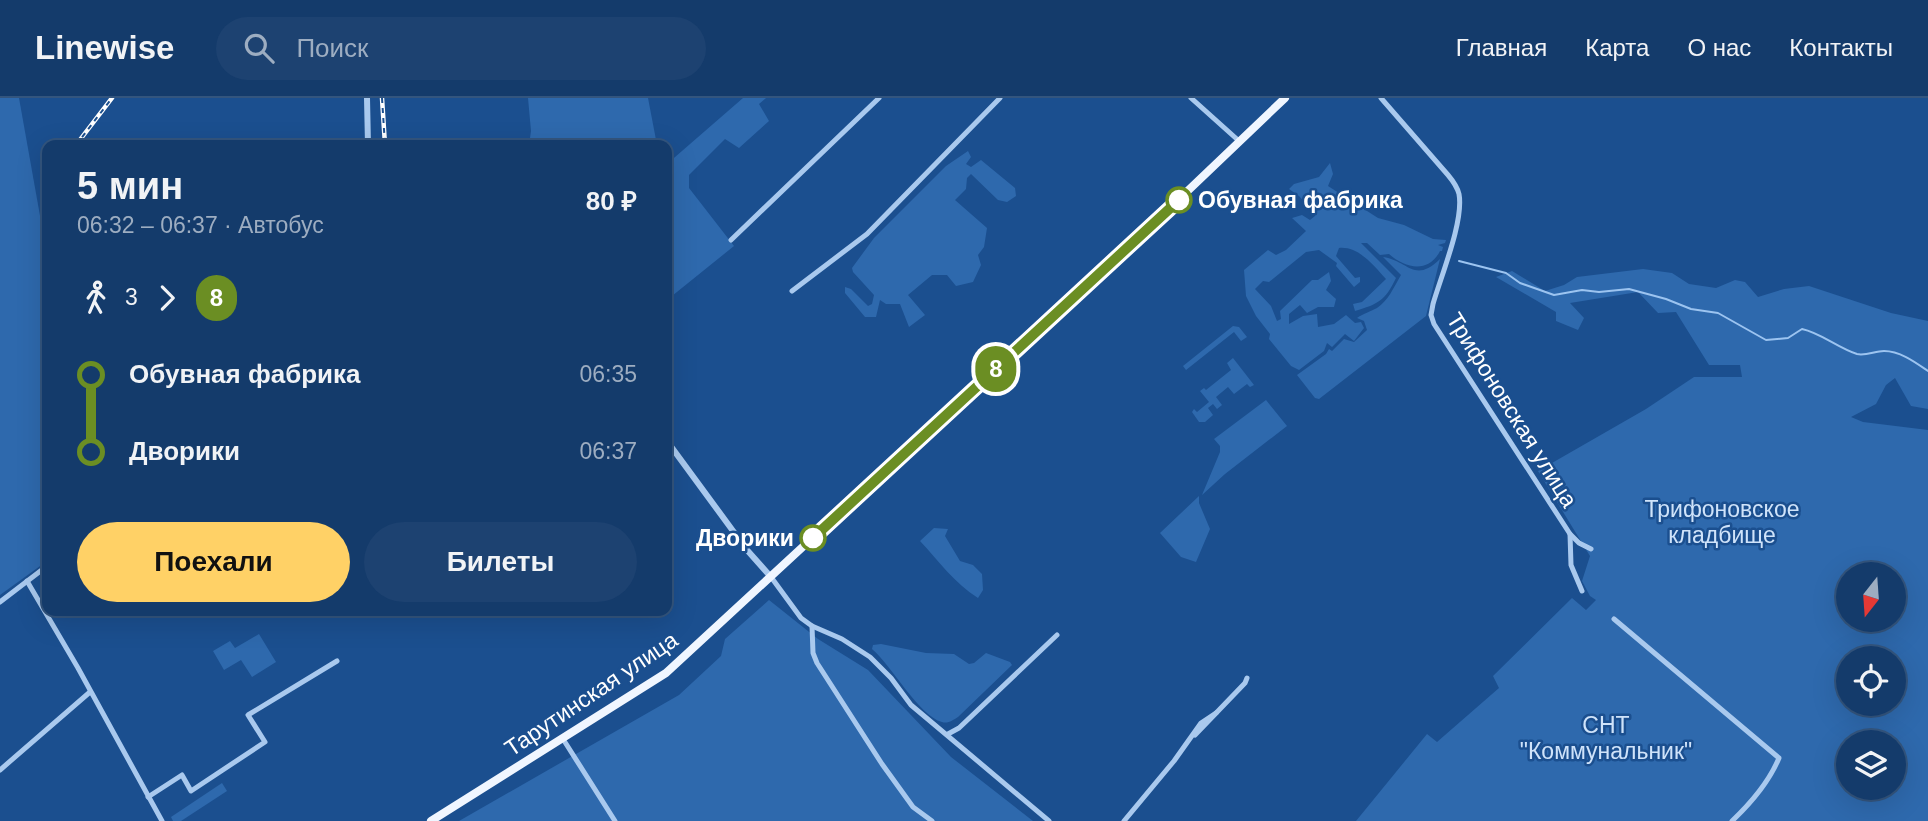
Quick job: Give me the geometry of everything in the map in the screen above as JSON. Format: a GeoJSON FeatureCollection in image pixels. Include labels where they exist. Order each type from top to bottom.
{"type":"FeatureCollection","features":[{"type":"Feature","properties":{"kind":"main road","name":"Тарутинская улица"},"geometry":{"type":"LineString","coordinates":[[431,821],[666,673],[1154,223],[1285,98]]}},
{"type":"Feature","properties":{"kind":"street"},"geometry":{"type":"LineString","coordinates":[[367,98],[368,140]]}},
{"type":"Feature","properties":{"kind":"street"},"geometry":{"type":"LineString","coordinates":[[731,240],[879,98]]}},
{"type":"Feature","properties":{"kind":"street"},"geometry":{"type":"LineString","coordinates":[[792,291],[867,233],[1000,98]]}},
{"type":"Feature","properties":{"kind":"street"},"geometry":{"type":"LineString","coordinates":[[1191,98],[1239,141]]}},
{"type":"Feature","properties":{"kind":"street","name":"Трифоновская улица"},"geometry":{"type":"LineString","coordinates":[[1381,98],[1448,175],[1459,196],[1458,220],[1433,304],[1431,315],[1434,324],[1570,534],[1591,549]]}},
{"type":"Feature","properties":{"kind":"street"},"geometry":{"type":"LineString","coordinates":[[672,448],[801,618],[870,657],[891,678],[911,705],[1049,821]]}},
{"type":"Feature","properties":{"kind":"street"},"geometry":{"type":"LineString","coordinates":[[1570,534],[1571,565],[1582,592]]}},
{"type":"Feature","properties":{"kind":"street"},"geometry":{"type":"LineString","coordinates":[[0,602],[42,570]]}},
{"type":"Feature","properties":{"kind":"street"},"geometry":{"type":"LineString","coordinates":[[27,582],[42,608]]}},
{"type":"Feature","properties":{"kind":"street"},"geometry":{"type":"LineString","coordinates":[[46,616],[162,821]]}},
{"type":"Feature","properties":{"kind":"street"},"geometry":{"type":"LineString","coordinates":[[1614,619],[1779,758],[1774,772],[1754,799],[1732,821]]}},
{"type":"Feature","properties":{"kind":"street"},"geometry":{"type":"LineString","coordinates":[[812,626],[813,653],[817,663],[913,807],[933,821]]}},
{"type":"Feature","properties":{"kind":"street"},"geometry":{"type":"LineString","coordinates":[[948,734],[959,728],[1058,635]]}},
{"type":"Feature","properties":{"kind":"street"},"geometry":{"type":"LineString","coordinates":[[148,797],[181,775],[191,791],[265,742],[248,715],[337,661]]}},
{"type":"Feature","properties":{"kind":"street"},"geometry":{"type":"LineString","coordinates":[[1124,821],[1201,723],[1216,713],[1247,678]]}},
{"type":"Feature","properties":{"kind":"street"},"geometry":{"type":"LineString","coordinates":[[0,770],[90,692]]}},
{"type":"Feature","properties":{"kind":"street"},"geometry":{"type":"LineString","coordinates":[[563,739],[615,821]]}},
{"type":"Feature","properties":{"kind":"green space"},"geometry":{"type":"Polygon","coordinates":[[[0,98],[19,98],[42,227],[42,565],[0,595],[0,98]]]}},
{"type":"Feature","properties":{"kind":"green space"},"geometry":{"type":"Polygon","coordinates":[[[528,98],[648,98],[656,140],[530,140],[528,98]]]}},
{"type":"Feature","properties":{"kind":"green space"},"geometry":{"type":"Polygon","coordinates":[[[743,98],[766,98],[759,104],[769,121],[739,148],[725,139],[689,175],[689,188],[734,246],[672,296],[672,160],[743,98]]]}},
{"type":"Feature","properties":{"kind":"green space"},"geometry":{"type":"Polygon","coordinates":[[[968,151],[971,157],[966,164],[971,167],[981,160],[1015,188],[1016,196],[1007,202],[998,200],[971,174],[967,178],[966,189],[955,200],[987,228],[984,247],[978,255],[981,265],[973,282],[956,286],[947,275],[932,275],[908,295],[925,315],[909,327],[900,304],[886,304],[880,300],[876,317],[865,317],[845,293],[845,287],[851,289],[868,306],[872,304],[874,295],[852,268],[874,238],[946,166],[968,151]]]}},
{"type":"Feature","properties":{"kind":"green space"},"geometry":{"type":"Polygon","coordinates":[[[1330,163],[1333,174],[1328,186],[1378,218],[1404,225],[1433,239],[1446,240],[1438,245],[1443,247],[1442,251],[1424,266],[1403,263],[1389,254],[1380,255],[1367,243],[1361,243],[1396,278],[1380,300],[1355,311],[1353,304],[1362,302],[1386,279],[1366,258],[1353,250],[1339,248],[1336,256],[1355,278],[1360,277],[1360,282],[1354,287],[1336,266],[1337,263],[1319,250],[1306,252],[1269,282],[1263,281],[1255,289],[1271,306],[1277,321],[1281,319],[1280,311],[1312,280],[1318,280],[1329,272],[1331,281],[1326,290],[1336,299],[1334,307],[1318,307],[1307,313],[1300,305],[1289,314],[1289,324],[1303,316],[1317,314],[1318,327],[1334,324],[1346,315],[1355,323],[1361,322],[1364,328],[1354,341],[1345,334],[1332,347],[1327,343],[1324,351],[1299,370],[1291,366],[1269,339],[1270,334],[1256,316],[1246,296],[1244,270],[1268,250],[1276,255],[1286,250],[1306,231],[1292,218],[1302,215],[1310,220],[1315,216],[1316,208],[1308,206],[1289,189],[1294,184],[1319,177],[1330,163]]]}},
{"type":"Feature","properties":{"kind":"green space"},"geometry":{"type":"Polygon","coordinates":[[[1383,257],[1417,270],[1424,270],[1440,259],[1426,316],[1319,399],[1315,398],[1297,375],[1329,349],[1332,351],[1344,339],[1354,342],[1367,330],[1364,321],[1357,318],[1381,305],[1401,275],[1383,257]]]}},
{"type":"Feature","properties":{"kind":"green space"},"geometry":{"type":"Polygon","coordinates":[[[1643,269],[1672,273],[1689,284],[1716,288],[1735,280],[1745,282],[1758,297],[1784,289],[1809,286],[1891,313],[1928,321],[1928,409],[1911,406],[1895,378],[1886,385],[1876,404],[1851,417],[1863,422],[1928,430],[1928,821],[1356,821],[1427,734],[1437,742],[1499,688],[1493,676],[1572,598],[1586,610],[1596,600],[1590,596],[1582,581],[1590,556],[1538,471],[1646,409],[1694,377],[1742,377],[1740,365],[1709,365],[1676,312],[1658,313],[1638,292],[1570,303],[1584,318],[1578,330],[1556,321],[1556,312],[1496,277],[1512,271],[1545,291],[1564,285],[1577,277],[1643,269]]]}},
{"type":"Feature","properties":{"kind":"green space"},"geometry":{"type":"Polygon","coordinates":[[[1233,326],[1239,327],[1247,337],[1241,341],[1234,332],[1186,370],[1183,366],[1233,326]]]}},
{"type":"Feature","properties":{"kind":"green space"},"geometry":{"type":"Polygon","coordinates":[[[1233,358],[1254,385],[1250,387],[1247,384],[1234,394],[1228,387],[1216,397],[1222,405],[1217,409],[1213,404],[1208,408],[1213,415],[1205,422],[1199,422],[1192,412],[1194,409],[1197,412],[1209,402],[1200,391],[1204,388],[1206,390],[1231,370],[1227,363],[1233,358]]]}},
{"type":"Feature","properties":{"kind":"green space"},"geometry":{"type":"Polygon","coordinates":[[[1266,400],[1287,426],[1202,495],[1220,452],[1220,446],[1214,439],[1266,400]]]}},
{"type":"Feature","properties":{"kind":"green space"},"geometry":{"type":"Polygon","coordinates":[[[1199,496],[1199,503],[1210,529],[1196,562],[1181,557],[1160,533],[1199,496]]]}},
{"type":"Feature","properties":{"kind":"green space"},"geometry":{"type":"Polygon","coordinates":[[[934,528],[948,529],[945,536],[960,561],[973,565],[982,574],[983,590],[978,598],[954,579],[920,541],[934,528]]]}},
{"type":"Feature","properties":{"kind":"green space"},"geometry":{"type":"Polygon","coordinates":[[[769,600],[818,639],[868,670],[951,757],[1033,821],[459,821],[679,695],[721,656],[725,639],[769,600]]]}},
{"type":"Feature","properties":{"kind":"green space"},"geometry":{"type":"Polygon","coordinates":[[[259,634],[276,662],[252,677],[241,660],[224,670],[213,651],[230,641],[235,648],[259,634]]]}},
{"type":"Feature","properties":{"kind":"green space"},"geometry":{"type":"Polygon","coordinates":[[[881,644],[926,653],[954,654],[969,664],[986,653],[1012,665],[958,717],[944,722],[933,718],[915,701],[872,649],[873,645],[881,644]]]}},
{"type":"Feature","properties":{"kind":"green space"},"geometry":{"type":"Polygon","coordinates":[[[222,783],[227,791],[181,821],[173,821],[171,817],[222,783]]]}},
{"type":"Feature","properties":{"kind":"waterway"},"geometry":{"type":"LineString","coordinates":[[1459,261],[1506,273],[1520,283],[1554,295],[1582,290],[1599,292],[1629,289],[1691,309],[1718,313],[1766,340],[1788,338],[1802,329],[1857,354],[1884,351],[1896,353],[1928,371]]}},
{"type":"Feature","properties":{"kind":"railway"},"geometry":{"type":"LineString","coordinates":[[80,140],[112,98]]}},
{"type":"Feature","properties":{"kind":"railway"},"geometry":{"type":"LineString","coordinates":[[382,98],[385,140]]}},
{"type":"Feature","properties":{"kind":"bus line","name":"8"},"geometry":{"type":"LineString","coordinates":[[813,538],[1179,200]]}},
{"type":"Feature","properties":{"kind":"place","name":"Обувная фабрика"},"geometry":{"type":"Point","coordinates":[1179,200]}},
{"type":"Feature","properties":{"kind":"place","name":"Дворики"},"geometry":{"type":"Point","coordinates":[813,538]}},
{"type":"Feature","properties":{"kind":"park label","name":"Трифоновское кладбище"},"geometry":{"type":"Point","coordinates":[1722,522]}},
{"type":"Feature","properties":{"kind":"park label","name":"СНТ \"Коммунальник\""},"geometry":{"type":"Point","coordinates":[1606,738]}}]}
